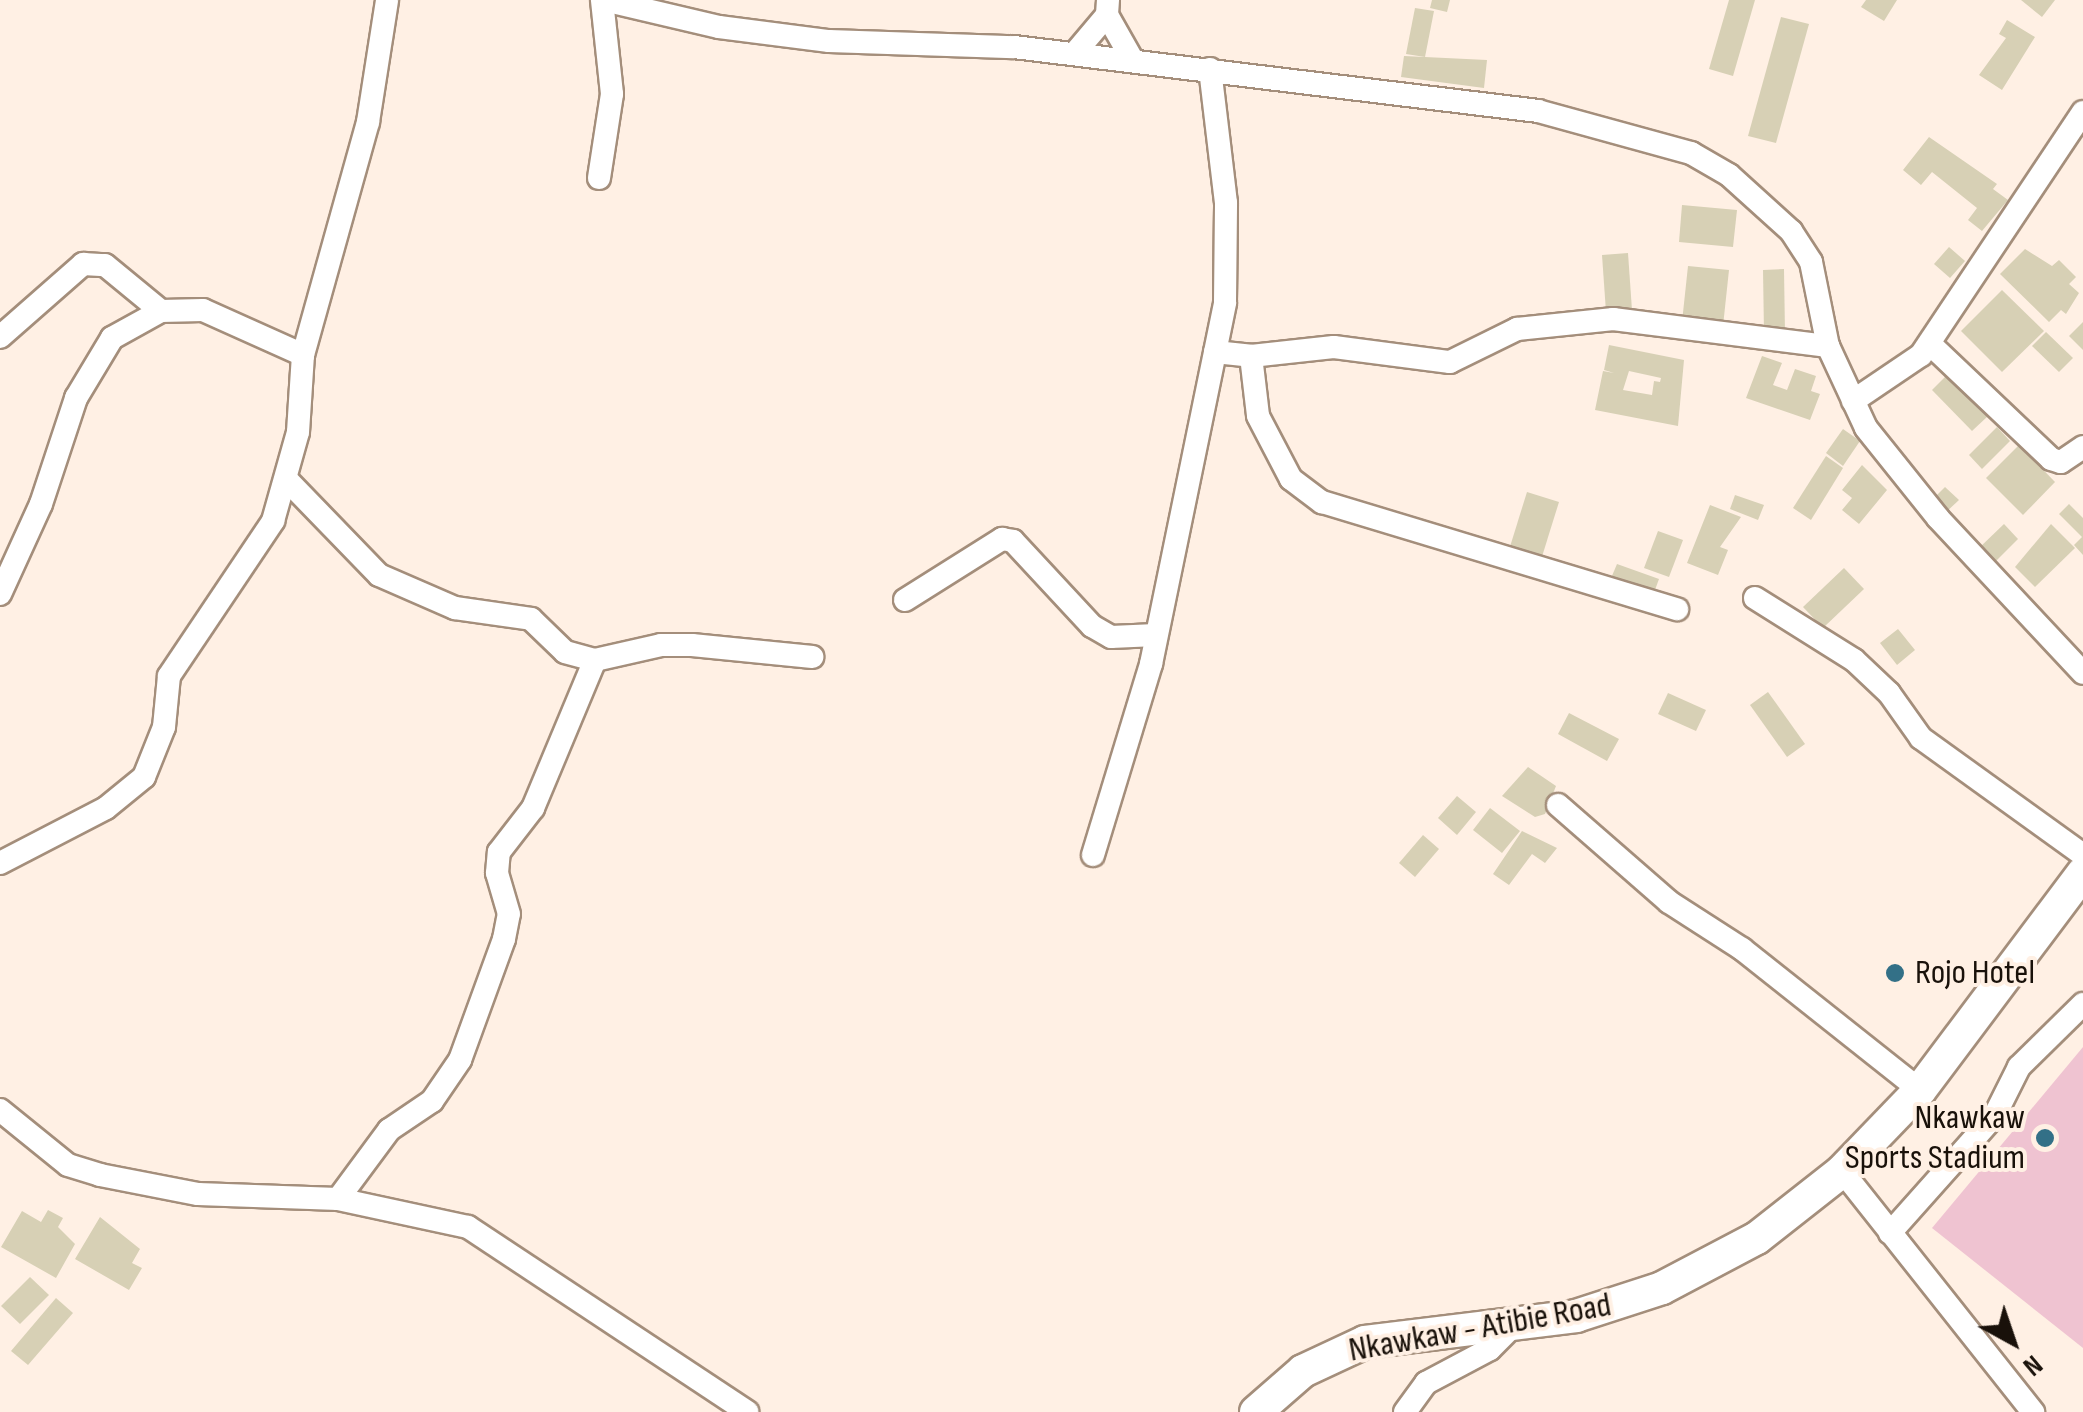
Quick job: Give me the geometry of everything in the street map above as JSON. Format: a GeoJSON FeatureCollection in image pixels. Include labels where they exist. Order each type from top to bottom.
{"type":"FeatureCollection","features":[{"type":"Feature","properties":{"kind":"main road","name":"Nkawkaw - Atibie Road"},"geometry":{"type":"LineString","coordinates":[[1256,1412],[1304,1371],[1365,1342],[1512,1328],[1617,1304],[1701,1270],[1783,1221],[1842,1171],[1920,1090],[2083,873]]}},
{"type":"Feature","properties":{"kind":"street"},"geometry":{"type":"LineString","coordinates":[[0,863],[106,808],[144,777],[164,727],[168,676],[253,558],[287,480],[303,356],[368,122],[388,0]]}},
{"type":"Feature","properties":{"kind":"street"},"geometry":{"type":"LineString","coordinates":[[599,178],[612,94],[603,0],[719,27],[829,41],[1132,59],[1538,110],[1691,152],[1728,175],[1792,231],[1811,262],[1828,346],[1866,428],[1938,518],[2083,673]]}},
{"type":"Feature","properties":{"kind":"street"},"geometry":{"type":"LineString","coordinates":[[1074,54],[1107,7],[1132,59]]}},
{"type":"Feature","properties":{"kind":"street"},"geometry":{"type":"LineString","coordinates":[[1093,855],[1134,733],[1215,352],[1228,253],[1210,69]]}},
{"type":"Feature","properties":{"kind":"street"},"geometry":{"type":"LineString","coordinates":[[1853,400],[1897,375],[1930,344],[2083,112]]}},
{"type":"Feature","properties":{"kind":"street"},"geometry":{"type":"LineString","coordinates":[[0,337],[84,264],[104,265],[161,310]]}},
{"type":"Feature","properties":{"kind":"street"},"geometry":{"type":"LineString","coordinates":[[0,594],[96,359],[112,338],[161,310],[203,310],[303,356]]}},
{"type":"Feature","properties":{"kind":"street"},"geometry":{"type":"LineString","coordinates":[[1215,352],[1251,356],[1334,347],[1450,362],[1517,329],[1612,319],[1828,346]]}},
{"type":"Feature","properties":{"kind":"street"},"geometry":{"type":"LineString","coordinates":[[1930,344],[2052,459],[2061,462],[2083,446]]}},
{"type":"Feature","properties":{"kind":"street"},"geometry":{"type":"LineString","coordinates":[[1251,356],[1258,416],[1291,479],[1322,502],[1677,609]]}},
{"type":"Feature","properties":{"kind":"street"},"geometry":{"type":"LineString","coordinates":[[287,480],[379,575],[455,608],[518,614],[553,645],[594,660],[661,644],[812,657]]}},
{"type":"Feature","properties":{"kind":"street"},"geometry":{"type":"LineString","coordinates":[[905,600],[1002,538],[1012,540],[1092,626],[1111,637],[1156,635]]}},
{"type":"Feature","properties":{"kind":"street"},"geometry":{"type":"LineString","coordinates":[[1755,598],[1854,660],[1889,692],[1921,738],[2083,855]]}},
{"type":"Feature","properties":{"kind":"street"},"geometry":{"type":"LineString","coordinates":[[338,1198],[390,1130],[432,1100],[460,1060],[504,939],[509,914],[497,872],[499,852],[533,808],[594,660]]}},
{"type":"Feature","properties":{"kind":"street"},"geometry":{"type":"LineString","coordinates":[[1558,805],[1669,902],[1742,949],[1920,1090]]}},
{"type":"Feature","properties":{"kind":"street"},"geometry":{"type":"LineString","coordinates":[[1890,1233],[1995,1115],[2018,1067],[2083,1004]]}},
{"type":"Feature","properties":{"kind":"street"},"geometry":{"type":"LineString","coordinates":[[0,1110],[68,1166],[100,1175],[198,1194],[338,1198],[427,1214],[494,1240],[747,1412]]}},
{"type":"Feature","properties":{"kind":"street"},"geometry":{"type":"LineString","coordinates":[[1842,1171],[2023,1407]]}},
{"type":"Feature","properties":{"kind":"street"},"geometry":{"type":"LineString","coordinates":[[1405,1412],[1426,1383],[1490,1349],[1512,1328]]}},
{"type":"Feature","properties":{"kind":"shaded area","name":"Nkawkaw Sports Stadium"},"geometry":{"type":"Polygon","coordinates":[[[2083,1047],[2083,1348],[1932,1228],[2083,1047]]]}},
{"type":"Feature","properties":{"kind":"building"},"geometry":{"type":"Polygon","coordinates":[[[1432,0],[1450,0],[1447,12],[1430,8],[1432,0]]]}},
{"type":"Feature","properties":{"kind":"building"},"geometry":{"type":"Polygon","coordinates":[[[1729,0],[1755,0],[1733,76],[1709,69],[1729,0]]]}},
{"type":"Feature","properties":{"kind":"building"},"geometry":{"type":"Polygon","coordinates":[[[1866,0],[1897,0],[1884,21],[1861,7],[1866,0]]]}},
{"type":"Feature","properties":{"kind":"building"},"geometry":{"type":"Polygon","coordinates":[[[2021,0],[2055,0],[2042,17],[2021,0]]]}},
{"type":"Feature","properties":{"kind":"building"},"geometry":{"type":"Polygon","coordinates":[[[1415,8],[1434,11],[1425,57],[1406,54],[1415,8]]]}},
{"type":"Feature","properties":{"kind":"building"},"geometry":{"type":"Polygon","coordinates":[[[1781,17],[1809,24],[1776,143],[1748,136],[1781,17]]]}},
{"type":"Feature","properties":{"kind":"building"},"geometry":{"type":"Polygon","coordinates":[[[2007,20],[2035,37],[2002,90],[1979,75],[2006,38],[1999,34],[2007,20]]]}},
{"type":"Feature","properties":{"kind":"building"},"geometry":{"type":"Polygon","coordinates":[[[1404,56],[1487,60],[1484,88],[1401,77],[1404,56]]]}},
{"type":"Feature","properties":{"kind":"building"},"geometry":{"type":"Polygon","coordinates":[[[1929,137],[1997,184],[1993,189],[2008,200],[1982,231],[1968,220],[1977,208],[1932,172],[1921,185],[1903,170],[1929,137]]]}},
{"type":"Feature","properties":{"kind":"building"},"geometry":{"type":"Polygon","coordinates":[[[1682,205],[1737,210],[1733,247],[1679,242],[1682,205]]]}},
{"type":"Feature","properties":{"kind":"building"},"geometry":{"type":"Polygon","coordinates":[[[1949,247],[1965,261],[1950,278],[1934,264],[1949,247]]]}},
{"type":"Feature","properties":{"kind":"building"},"geometry":{"type":"Polygon","coordinates":[[[2025,249],[2052,266],[2059,260],[2076,277],[2069,284],[2079,293],[2066,314],[2061,310],[2049,322],[2000,274],[2025,249]]]}},
{"type":"Feature","properties":{"kind":"building"},"geometry":{"type":"Polygon","coordinates":[[[1628,253],[1632,310],[1606,312],[1602,255],[1628,253]]]}},
{"type":"Feature","properties":{"kind":"building"},"geometry":{"type":"Polygon","coordinates":[[[1688,266],[1729,270],[1723,326],[1682,322],[1688,266]]]}},
{"type":"Feature","properties":{"kind":"building"},"geometry":{"type":"Polygon","coordinates":[[[1784,269],[1785,334],[1764,334],[1763,270],[1784,269]]]}},
{"type":"Feature","properties":{"kind":"building"},"geometry":{"type":"Polygon","coordinates":[[[2002,290],[2044,331],[2002,372],[1961,331],[2002,290]]]}},
{"type":"Feature","properties":{"kind":"building"},"geometry":{"type":"Polygon","coordinates":[[[2083,322],[2083,350],[2069,336],[2083,322]]]}},
{"type":"Feature","properties":{"kind":"building"},"geometry":{"type":"Polygon","coordinates":[[[2046,332],[2073,358],[2059,372],[2032,346],[2046,332]]]}},
{"type":"Feature","properties":{"kind":"building"},"geometry":{"type":"Polygon","coordinates":[[[1609,345],[1684,360],[1678,426],[1595,410],[1603,371],[1614,373],[1604,370],[1609,345]],[[1629,371],[1623,390],[1652,395],[1654,381],[1660,382],[1661,378],[1629,371]]]}},
{"type":"Feature","properties":{"kind":"building"},"geometry":{"type":"Polygon","coordinates":[[[1762,356],[1782,363],[1773,385],[1787,390],[1795,369],[1816,376],[1811,391],[1820,394],[1810,420],[1746,398],[1762,356]]]}},
{"type":"Feature","properties":{"kind":"building"},"geometry":{"type":"Polygon","coordinates":[[[1947,375],[1988,416],[1972,431],[1932,390],[1947,375]]]}},
{"type":"Feature","properties":{"kind":"building"},"geometry":{"type":"Polygon","coordinates":[[[1997,427],[2010,441],[1982,469],[1969,455],[1997,427]]]}},
{"type":"Feature","properties":{"kind":"building"},"geometry":{"type":"Polygon","coordinates":[[[1843,429],[1860,441],[1843,466],[1826,453],[1843,429]]]}},
{"type":"Feature","properties":{"kind":"building"},"geometry":{"type":"Polygon","coordinates":[[[2019,445],[2055,482],[2023,515],[1986,478],[2019,445]]]}},
{"type":"Feature","properties":{"kind":"building"},"geometry":{"type":"Polygon","coordinates":[[[1826,456],[1843,468],[1811,520],[1793,508],[1826,456]]]}},
{"type":"Feature","properties":{"kind":"building"},"geometry":{"type":"Polygon","coordinates":[[[1862,465],[1887,490],[1859,524],[1842,510],[1852,498],[1842,490],[1862,465]]]}},
{"type":"Feature","properties":{"kind":"building"},"geometry":{"type":"Polygon","coordinates":[[[1945,487],[1959,500],[1944,514],[1931,501],[1945,487]]]}},
{"type":"Feature","properties":{"kind":"building"},"geometry":{"type":"Polygon","coordinates":[[[1527,492],[1559,502],[1540,563],[1508,553],[1527,492]]]}},
{"type":"Feature","properties":{"kind":"building"},"geometry":{"type":"Polygon","coordinates":[[[1735,495],[1764,505],[1758,520],[1730,509],[1735,495]]]}},
{"type":"Feature","properties":{"kind":"building"},"geometry":{"type":"Polygon","coordinates":[[[2069,504],[2083,518],[2083,555],[2074,545],[2082,537],[2059,514],[2069,504]]]}},
{"type":"Feature","properties":{"kind":"building"},"geometry":{"type":"Polygon","coordinates":[[[1710,505],[1741,517],[1720,547],[1728,550],[1718,575],[1687,563],[1710,505]]]}},
{"type":"Feature","properties":{"kind":"building"},"geometry":{"type":"Polygon","coordinates":[[[2004,524],[2018,539],[1993,564],[1978,549],[2004,524]]]}},
{"type":"Feature","properties":{"kind":"building"},"geometry":{"type":"Polygon","coordinates":[[[2051,524],[2075,548],[2035,587],[2015,567],[2051,524]]]}},
{"type":"Feature","properties":{"kind":"building"},"geometry":{"type":"Polygon","coordinates":[[[1658,531],[1683,540],[1669,577],[1644,568],[1658,531]]]}},
{"type":"Feature","properties":{"kind":"building"},"geometry":{"type":"Polygon","coordinates":[[[1617,564],[1659,579],[1652,598],[1609,583],[1617,564]]]}},
{"type":"Feature","properties":{"kind":"building"},"geometry":{"type":"Polygon","coordinates":[[[1844,568],[1864,589],[1823,628],[1803,607],[1844,568]]]}},
{"type":"Feature","properties":{"kind":"building"},"geometry":{"type":"Polygon","coordinates":[[[1898,629],[1915,650],[1897,665],[1880,643],[1898,629]]]}},
{"type":"Feature","properties":{"kind":"building"},"geometry":{"type":"Polygon","coordinates":[[[1768,692],[1805,744],[1787,757],[1750,705],[1768,692]]]}},
{"type":"Feature","properties":{"kind":"building"},"geometry":{"type":"Polygon","coordinates":[[[1668,693],[1706,710],[1696,731],[1658,714],[1668,693]]]}},
{"type":"Feature","properties":{"kind":"building"},"geometry":{"type":"Polygon","coordinates":[[[1569,713],[1619,739],[1607,761],[1558,734],[1569,713]]]}},
{"type":"Feature","properties":{"kind":"building"},"geometry":{"type":"Polygon","coordinates":[[[1528,767],[1556,786],[1545,814],[1535,817],[1502,796],[1528,767]]]}},
{"type":"Feature","properties":{"kind":"building"},"geometry":{"type":"Polygon","coordinates":[[[1457,796],[1476,812],[1457,835],[1438,818],[1457,796]]]}},
{"type":"Feature","properties":{"kind":"building"},"geometry":{"type":"Polygon","coordinates":[[[1490,808],[1520,831],[1502,853],[1473,830],[1490,808]]]}},
{"type":"Feature","properties":{"kind":"building"},"geometry":{"type":"Polygon","coordinates":[[[1522,831],[1557,848],[1545,863],[1532,854],[1509,885],[1493,874],[1522,831]]]}},
{"type":"Feature","properties":{"kind":"building"},"geometry":{"type":"Polygon","coordinates":[[[1423,835],[1439,849],[1415,877],[1399,863],[1423,835]]]}},
{"type":"Feature","properties":{"kind":"building"},"geometry":{"type":"Polygon","coordinates":[[[48,1210],[63,1218],[58,1227],[75,1244],[56,1278],[1,1247],[22,1211],[41,1222],[48,1210]]]}},
{"type":"Feature","properties":{"kind":"building"},"geometry":{"type":"Polygon","coordinates":[[[100,1217],[140,1249],[132,1263],[142,1268],[129,1290],[75,1259],[100,1217]]]}},
{"type":"Feature","properties":{"kind":"building"},"geometry":{"type":"Polygon","coordinates":[[[30,1277],[49,1295],[20,1324],[1,1306],[30,1277]]]}},
{"type":"Feature","properties":{"kind":"building"},"geometry":{"type":"Polygon","coordinates":[[[56,1298],[73,1313],[28,1365],[11,1351],[56,1298]]]}},
{"type":"Feature","properties":{"kind":"place","name":"Rojo Hotel"},"geometry":{"type":"Point","coordinates":[1895,973]}},
{"type":"Feature","properties":{"kind":"place","name":"Nkawkaw Sports Stadium"},"geometry":{"type":"Point","coordinates":[2045,1138]}}]}
